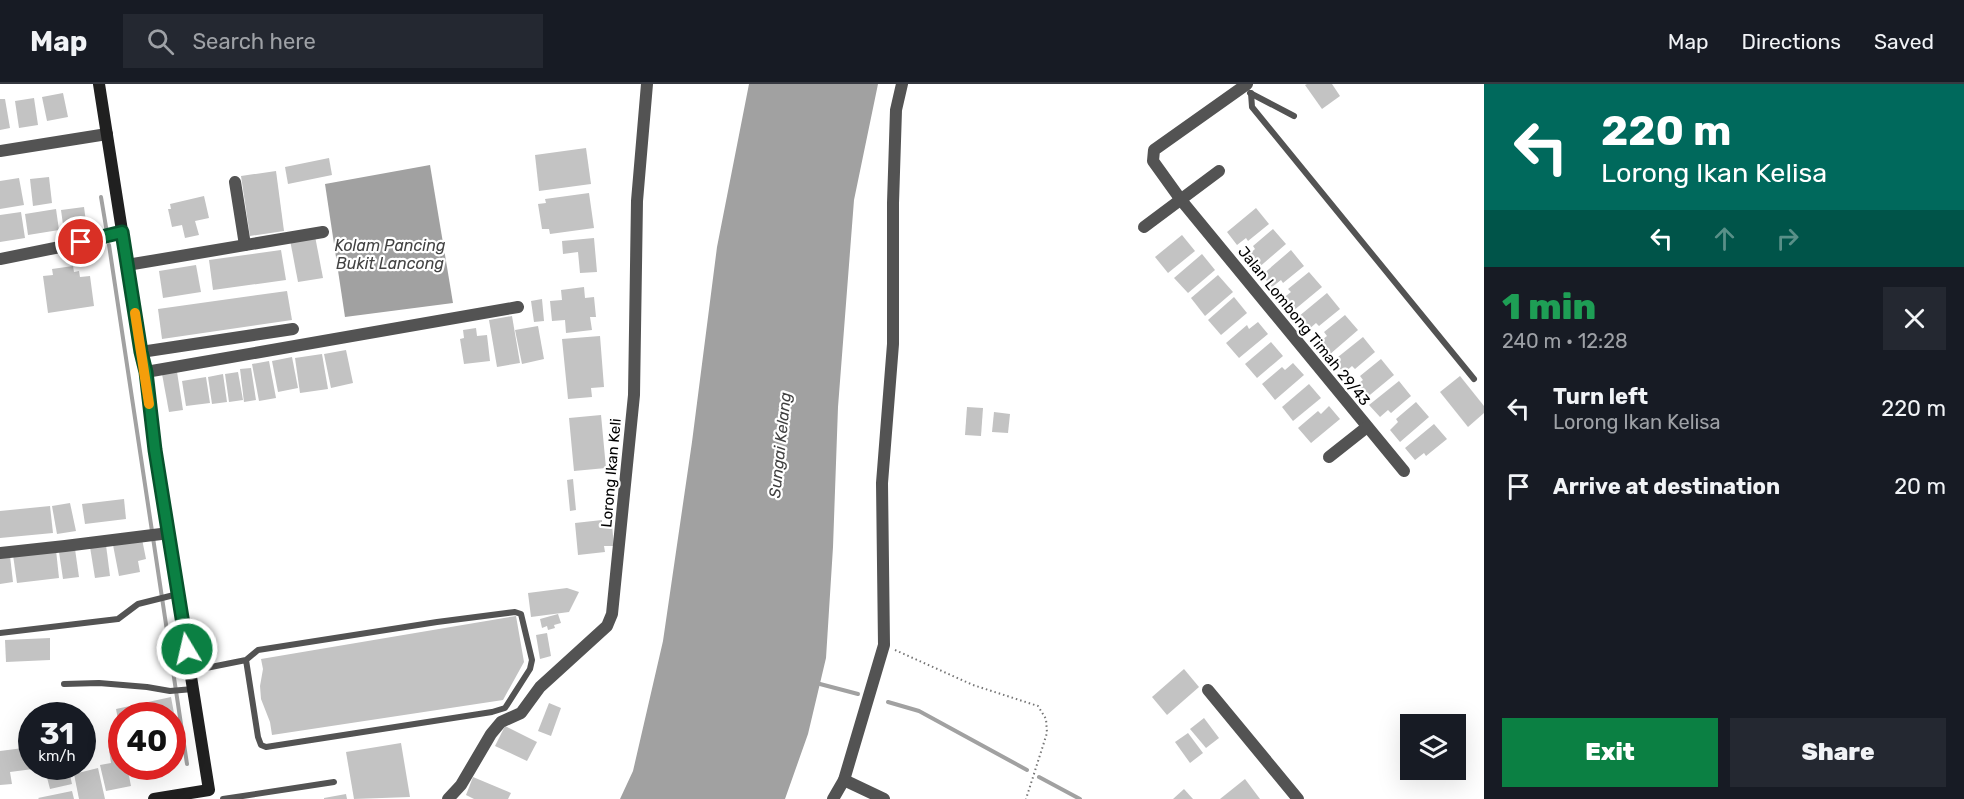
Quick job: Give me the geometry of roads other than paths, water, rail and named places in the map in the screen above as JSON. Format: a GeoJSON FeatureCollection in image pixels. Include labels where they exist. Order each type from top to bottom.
{"type":"FeatureCollection","features":[{"type":"Feature","properties":{"kind":"street"},"geometry":{"type":"LineString","coordinates":[[99,84],[146,372],[155,450],[158,535],[175,595],[191,671],[189,689],[210,795],[154,799]]}},
{"type":"Feature","properties":{"kind":"street","name":"Lorong Ikan Keli"},"geometry":{"type":"LineString","coordinates":[[448,799],[461,785],[491,734],[501,722],[521,713],[540,687],[607,626],[612,614],[634,395],[637,201],[647,84]]}},
{"type":"Feature","properties":{"kind":"street"},"geometry":{"type":"LineString","coordinates":[[833,799],[844,780],[884,645],[882,483],[893,344],[896,110],[902,84]]}},
{"type":"Feature","properties":{"kind":"street","name":"Jalan Lombong Timah 29/43"},"geometry":{"type":"LineString","coordinates":[[1247,88],[1154,150],[1153,161],[1181,200],[1404,471]]}},
{"type":"Feature","properties":{"kind":"street"},"geometry":{"type":"LineString","coordinates":[[0,151],[107,134]]}},
{"type":"Feature","properties":{"kind":"street"},"geometry":{"type":"LineString","coordinates":[[1144,227],[1219,171]]}},
{"type":"Feature","properties":{"kind":"street"},"geometry":{"type":"LineString","coordinates":[[235,182],[245,245]]}},
{"type":"Feature","properties":{"kind":"street"},"geometry":{"type":"LineString","coordinates":[[127,265],[323,231]]}},
{"type":"Feature","properties":{"kind":"street"},"geometry":{"type":"LineString","coordinates":[[0,259],[122,232]]}},
{"type":"Feature","properties":{"kind":"street"},"geometry":{"type":"LineString","coordinates":[[146,372],[518,307]]}},
{"type":"Feature","properties":{"kind":"street"},"geometry":{"type":"LineString","coordinates":[[141,352],[293,329]]}},
{"type":"Feature","properties":{"kind":"street"},"geometry":{"type":"LineString","coordinates":[[1329,457],[1367,427]]}},
{"type":"Feature","properties":{"kind":"street"},"geometry":{"type":"LineString","coordinates":[[0,552],[158,535]]}},
{"type":"Feature","properties":{"kind":"street"},"geometry":{"type":"LineString","coordinates":[[1208,690],[1298,799]]}},
{"type":"Feature","properties":{"kind":"street"},"geometry":{"type":"LineString","coordinates":[[844,780],[884,799]]}},
{"type":"Feature","properties":{"kind":"lane"},"geometry":{"type":"LineString","coordinates":[[1247,88],[1294,116]]}},
{"type":"Feature","properties":{"kind":"lane"},"geometry":{"type":"LineString","coordinates":[[1247,88],[1252,107],[1474,379]]}},
{"type":"Feature","properties":{"kind":"lane"},"geometry":{"type":"LineString","coordinates":[[0,633],[118,619],[138,604],[175,595]]}},
{"type":"Feature","properties":{"kind":"lane"},"geometry":{"type":"LineString","coordinates":[[191,671],[246,660],[258,650],[515,612],[521,614],[532,660],[530,669],[505,708],[492,712],[266,747],[261,745],[258,737],[246,660]]}},
{"type":"Feature","properties":{"kind":"lane"},"geometry":{"type":"LineString","coordinates":[[64,684],[99,682],[175,691],[189,689]]}},
{"type":"Feature","properties":{"kind":"lane"},"geometry":{"type":"LineString","coordinates":[[223,799],[334,782]]}},
{"type":"Feature","properties":{"kind":"water","name":"Sungai Kelang"},"geometry":{"type":"Polygon","coordinates":[[[749,84],[878,84],[854,200],[838,407],[826,658],[808,734],[785,799],[620,799],[633,771],[663,641],[717,247],[749,84]]]}},
{"type":"Feature","properties":{"kind":"water","name":"Kolam Pancing Bukit Lancong"},"geometry":{"type":"Polygon","coordinates":[[[430,165],[453,303],[345,317],[325,184],[430,165]]]}},
{"type":"Feature","properties":{"kind":"waterway"},"geometry":{"type":"LineString","coordinates":[[101,197],[107,233]]}},
{"type":"Feature","properties":{"kind":"waterway"},"geometry":{"type":"LineString","coordinates":[[109,245],[187,764]]}},
{"type":"Feature","properties":{"kind":"waterway"},"geometry":{"type":"LineString","coordinates":[[820,684],[858,694]]}},
{"type":"Feature","properties":{"kind":"waterway"},"geometry":{"type":"LineString","coordinates":[[888,702],[919,711],[1027,770]]}},
{"type":"Feature","properties":{"kind":"waterway"},"geometry":{"type":"LineString","coordinates":[[1039,777],[1080,799]]}}]}
